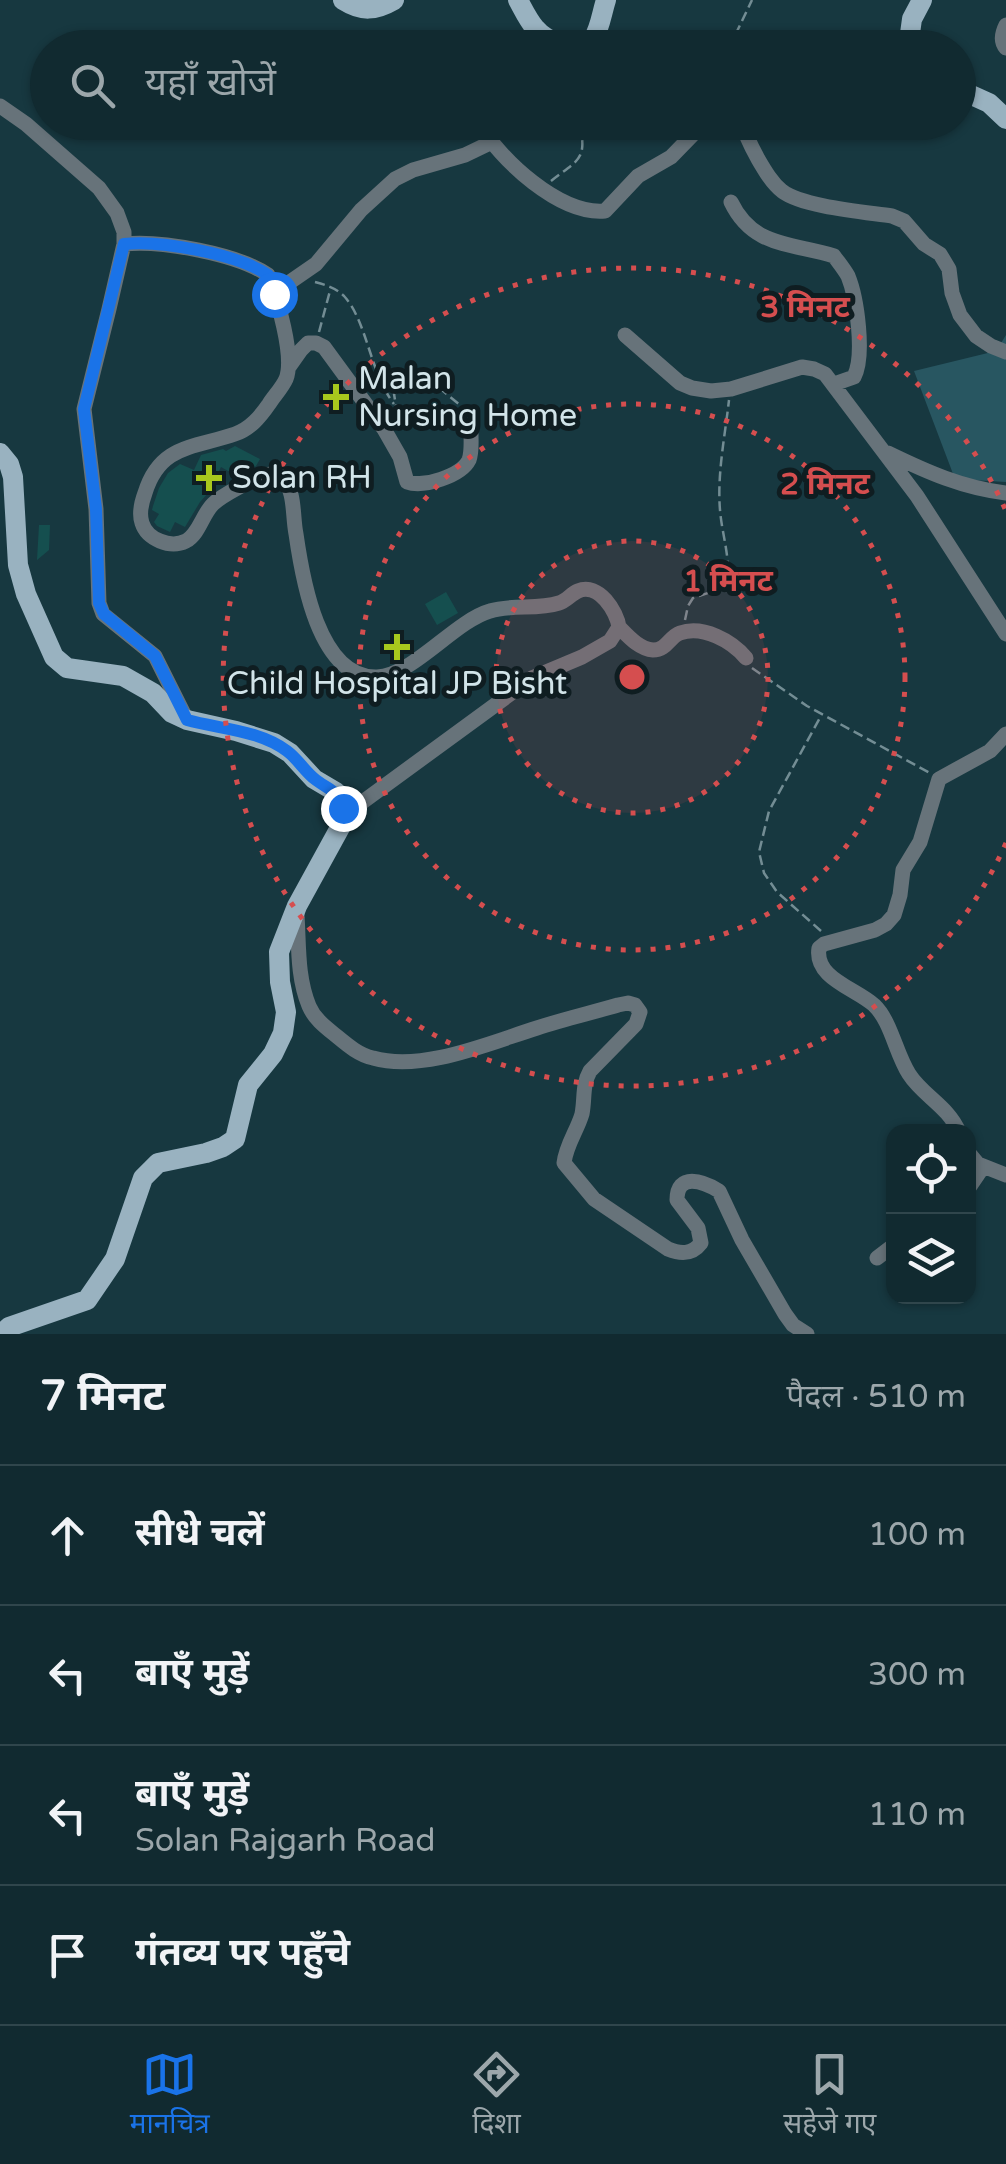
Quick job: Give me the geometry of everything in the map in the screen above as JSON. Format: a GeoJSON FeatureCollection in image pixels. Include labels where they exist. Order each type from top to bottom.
{"type":"FeatureCollection","features":[{"type":"Feature","properties":{"kind":"main road"},"geometry":{"type":"LineString","coordinates":[[343,0],[358,9],[375,10],[394,0]]}},
{"type":"Feature","properties":{"kind":"main road"},"geometry":{"type":"LineString","coordinates":[[518,0],[537,30]]}},
{"type":"Feature","properties":{"kind":"main road"},"geometry":{"type":"LineString","coordinates":[[596,30],[606,0]]}},
{"type":"Feature","properties":{"kind":"main road"},"geometry":{"type":"LineString","coordinates":[[911,30],[922,0]]}},
{"type":"Feature","properties":{"kind":"main road"},"geometry":{"type":"LineString","coordinates":[[976,97],[1006,119]]}},
{"type":"Feature","properties":{"kind":"main road"},"geometry":{"type":"LineString","coordinates":[[0,452],[10,464],[13,478],[17,553],[26,594],[54,656],[67,668],[123,676],[152,692],[172,713],[187,720],[262,738],[290,753],[314,778],[336,792],[343,808],[342,824],[297,906],[280,952],[286,1012],[283,1032],[273,1054],[248,1085],[236,1134],[230,1143],[206,1153],[158,1163],[144,1178],[115,1259],[87,1300],[9,1327],[2,1334]]}},
{"type":"Feature","properties":{"kind":"street"},"geometry":{"type":"LineString","coordinates":[[1006,25],[1002,33],[1006,48]]}},
{"type":"Feature","properties":{"kind":"street"},"geometry":{"type":"LineString","coordinates":[[0,106],[30,128]]}},
{"type":"Feature","properties":{"kind":"street"},"geometry":{"type":"LineString","coordinates":[[44,140],[98,188],[117,213],[124,232],[84,409],[96,509],[99,603],[104,614],[155,656],[187,720]]}},
{"type":"Feature","properties":{"kind":"street"},"geometry":{"type":"LineString","coordinates":[[274,294],[316,264],[361,210],[395,179],[413,170],[465,155],[492,142],[542,188],[580,209],[606,211],[638,176],[671,157],[688,140]]}},
{"type":"Feature","properties":{"kind":"street"},"geometry":{"type":"LineString","coordinates":[[750,140],[771,180],[793,198],[904,221],[946,262],[960,315],[976,336],[1006,352]]}},
{"type":"Feature","properties":{"kind":"street"},"geometry":{"type":"LineString","coordinates":[[732,202],[751,230],[792,248],[834,256],[846,272],[854,292],[860,364],[854,377],[834,384]]}},
{"type":"Feature","properties":{"kind":"street"},"geometry":{"type":"LineString","coordinates":[[124,244],[167,244],[247,263],[268,275],[288,350],[286,380],[250,426],[183,450],[164,460],[152,473],[142,522],[150,535],[170,544],[182,543],[196,532],[217,501],[264,475],[281,476],[288,483],[292,498],[306,591],[332,651],[350,669],[378,677],[394,673],[474,618],[490,611],[559,603],[586,589],[608,603],[617,615],[619,627],[638,644],[652,650],[662,648],[679,633],[708,632],[740,650],[746,658]]}},
{"type":"Feature","properties":{"kind":"street"},"geometry":{"type":"LineString","coordinates":[[625,335],[680,383],[692,388],[730,389],[802,368],[814,368],[825,374],[917,496],[1006,634]]}},
{"type":"Feature","properties":{"kind":"street"},"geometry":{"type":"LineString","coordinates":[[289,367],[308,343],[324,347],[384,429],[400,457],[408,482],[422,486],[461,470],[469,459],[472,434]]}},
{"type":"Feature","properties":{"kind":"street"},"geometry":{"type":"LineString","coordinates":[[883,451],[940,478],[1006,494]]}},
{"type":"Feature","properties":{"kind":"street"},"geometry":{"type":"LineString","coordinates":[[342,817],[532,678],[610,641],[619,627]]}},
{"type":"Feature","properties":{"kind":"street"},"geometry":{"type":"LineString","coordinates":[[955,1124],[906,1071],[880,1012],[821,967],[819,948],[875,930],[894,915],[903,870],[920,842],[939,780],[990,752],[1006,734]]}},
{"type":"Feature","properties":{"kind":"street"},"geometry":{"type":"LineString","coordinates":[[297,906],[299,969],[310,1010],[350,1047],[371,1058],[427,1060],[458,1054],[542,1026],[618,1005],[635,1005],[640,1012],[636,1024],[585,1081],[582,1112],[564,1163],[594,1199],[678,1253],[701,1243],[698,1228],[676,1200],[678,1188],[685,1182],[697,1181],[719,1191],[785,1314],[807,1334]]}},
{"type":"Feature","properties":{"kind":"street"},"geometry":{"type":"LineString","coordinates":[[976,1161],[982,1167],[1006,1174]]}},
{"type":"Feature","properties":{"kind":"street"},"geometry":{"type":"LineString","coordinates":[[976,1176],[982,1167]]}},
{"type":"Feature","properties":{"kind":"street"},"geometry":{"type":"LineString","coordinates":[[877,1258],[886,1251]]}},
{"type":"Feature","properties":{"kind":"path"},"geometry":{"type":"LineString","coordinates":[[738,30],[752,0]]}},
{"type":"Feature","properties":{"kind":"path"},"geometry":{"type":"LineString","coordinates":[[542,188],[580,158],[582,140]]}},
{"type":"Feature","properties":{"kind":"path"},"geometry":{"type":"LineString","coordinates":[[300,277],[332,287],[343,295],[381,386],[394,405]]}},
{"type":"Feature","properties":{"kind":"path"},"geometry":{"type":"LineString","coordinates":[[316,343],[332,287]]}},
{"type":"Feature","properties":{"kind":"path"},"geometry":{"type":"LineString","coordinates":[[400,432],[394,394],[417,376],[437,386],[472,415]]}},
{"type":"Feature","properties":{"kind":"path"},"geometry":{"type":"LineString","coordinates":[[684,633],[693,598],[726,587],[728,580],[720,491],[730,389]]}},
{"type":"Feature","properties":{"kind":"path"},"geometry":{"type":"LineString","coordinates":[[746,658],[758,674],[939,780]]}},
{"type":"Feature","properties":{"kind":"path"},"geometry":{"type":"LineString","coordinates":[[822,714],[769,811],[759,852],[764,873],[777,892],[834,942]]}},
{"type":"Feature","properties":{"kind":"shaded area"},"geometry":{"type":"Polygon","coordinates":[[[1006,335],[1006,482],[955,479],[914,371],[996,351],[1006,335]]]}},
{"type":"Feature","properties":{"kind":"building"},"geometry":{"type":"Polygon","coordinates":[[[235,446],[260,459],[256,466],[237,476],[221,467],[185,527],[175,522],[170,532],[157,526],[154,522],[159,514],[152,510],[168,473],[180,464],[194,470],[201,455],[235,446]]]}},
{"type":"Feature","properties":{"kind":"building"},"geometry":{"type":"Polygon","coordinates":[[[39,525],[50,525],[49,550],[37,560],[39,525]]]}},
{"type":"Feature","properties":{"kind":"building"},"geometry":{"type":"Polygon","coordinates":[[[446,592],[458,613],[437,625],[425,604],[446,592]]]}},
{"type":"Feature","properties":{"kind":"place","name":"Malan Nursing Home"},"geometry":{"type":"Point","coordinates":[336,397]}},
{"type":"Feature","properties":{"kind":"place","name":"Solan RH"},"geometry":{"type":"Point","coordinates":[209,478]}},
{"type":"Feature","properties":{"kind":"place","name":"Child Hospital JP Bisht"},"geometry":{"type":"Point","coordinates":[397,647]}},
{"type":"Feature","properties":{"kind":"route"},"geometry":{"type":"LineString","coordinates":[[274,294],[268,275],[247,263],[167,244],[124,244],[84,409],[96,509],[99,603],[104,614],[155,656],[187,720],[274,743],[336,792],[343,808]]}}]}
